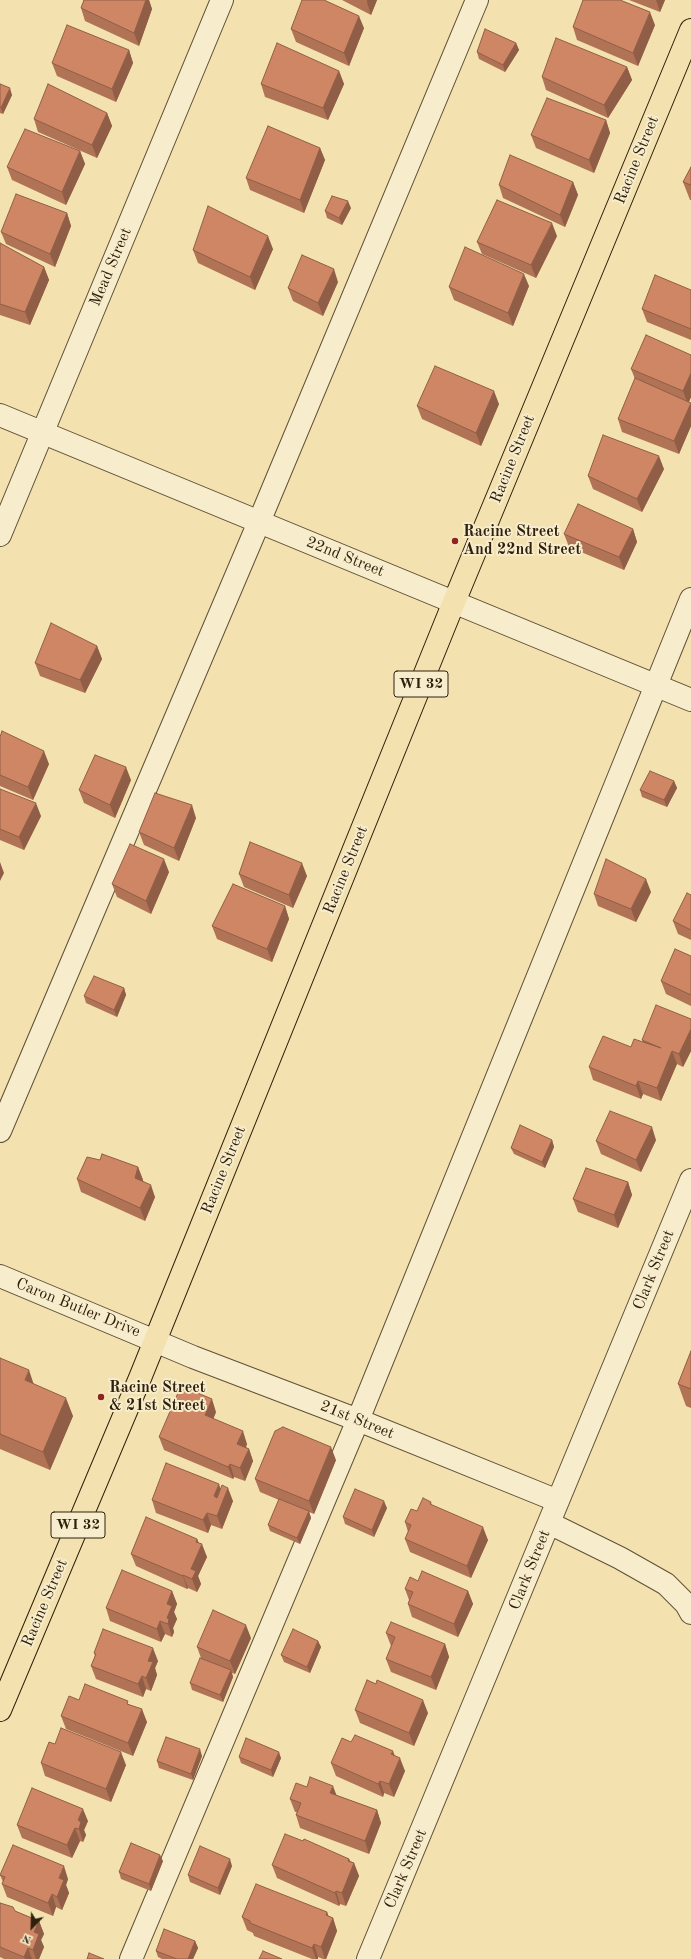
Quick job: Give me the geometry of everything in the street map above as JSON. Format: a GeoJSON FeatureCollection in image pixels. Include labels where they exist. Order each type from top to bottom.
{"type":"FeatureCollection","features":[{"type":"Feature","properties":{"kind":"main road","name":"Racine Street"},"geometry":{"type":"LineString","coordinates":[[0,1710],[155,1340],[454,602],[691,30]]}},
{"type":"Feature","properties":{"kind":"street","name":"Mead Street"},"geometry":{"type":"LineString","coordinates":[[0,535],[222,0]]}},
{"type":"Feature","properties":{"kind":"street"},"geometry":{"type":"LineString","coordinates":[[0,1131],[259,522],[477,0]]}},
{"type":"Feature","properties":{"kind":"street","name":"22nd Street"},"geometry":{"type":"LineString","coordinates":[[0,415],[691,700]]}},
{"type":"Feature","properties":{"kind":"street"},"geometry":{"type":"LineString","coordinates":[[131,1959],[358,1420],[691,599]]}},
{"type":"Feature","properties":{"kind":"street","name":"Clark Street"},"geometry":{"type":"LineString","coordinates":[[368,1959],[690,1187]]}},
{"type":"Feature","properties":{"kind":"street","name":"Caron Butler Drive"},"geometry":{"type":"LineString","coordinates":[[0,1276],[155,1340]]}},
{"type":"Feature","properties":{"kind":"street","name":"21st Street"},"geometry":{"type":"LineString","coordinates":[[155,1340],[193,1357],[358,1420],[558,1501]]}},
{"type":"Feature","properties":{"kind":"street"},"geometry":{"type":"LineString","coordinates":[[549,1522],[620,1558],[666,1584],[686,1604],[691,1613]]}},
{"type":"Feature","properties":{"kind":"building"},"geometry":{"type":"Polygon","coordinates":[[[84,0],[146,0],[134,33],[81,8],[84,0]]]}},
{"type":"Feature","properties":{"kind":"building"},"geometry":{"type":"Polygon","coordinates":[[[302,0],[324,0],[359,16],[344,53],[291,29],[302,0]]]}},
{"type":"Feature","properties":{"kind":"building"},"geometry":{"type":"Polygon","coordinates":[[[583,0],[620,0],[650,12],[633,53],[573,27],[583,0]]]}},
{"type":"Feature","properties":{"kind":"building"},"geometry":{"type":"Polygon","coordinates":[[[67,25],[129,50],[112,89],[52,63],[67,25]]]}},
{"type":"Feature","properties":{"kind":"building"},"geometry":{"type":"Polygon","coordinates":[[[485,29],[516,43],[503,65],[477,52],[485,29]]]}},
{"type":"Feature","properties":{"kind":"building"},"geometry":{"type":"Polygon","coordinates":[[[556,38],[627,67],[604,105],[542,77],[556,38]]]}},
{"type":"Feature","properties":{"kind":"building"},"geometry":{"type":"Polygon","coordinates":[[[277,43],[339,71],[323,108],[261,84],[277,43]]]}},
{"type":"Feature","properties":{"kind":"building"},"geometry":{"type":"Polygon","coordinates":[[[0,84],[10,88],[1,108],[0,107],[0,84]]]}},
{"type":"Feature","properties":{"kind":"building"},"geometry":{"type":"Polygon","coordinates":[[[48,84],[107,113],[92,145],[34,119],[48,84]]]}},
{"type":"Feature","properties":{"kind":"building"},"geometry":{"type":"Polygon","coordinates":[[[547,98],[606,120],[589,160],[531,135],[547,98]]]}},
{"type":"Feature","properties":{"kind":"building"},"geometry":{"type":"Polygon","coordinates":[[[268,126],[320,148],[300,200],[246,178],[268,126]]]}},
{"type":"Feature","properties":{"kind":"building"},"geometry":{"type":"Polygon","coordinates":[[[25,129],[80,151],[62,192],[7,167],[25,129]]]}},
{"type":"Feature","properties":{"kind":"building"},"geometry":{"type":"Polygon","coordinates":[[[510,155],[573,182],[560,215],[499,185],[510,155]]]}},
{"type":"Feature","properties":{"kind":"building"},"geometry":{"type":"Polygon","coordinates":[[[691,167],[691,185],[683,182],[691,167]]]}},
{"type":"Feature","properties":{"kind":"building"},"geometry":{"type":"Polygon","coordinates":[[[16,194],[67,213],[50,254],[1,232],[16,194]]]}},
{"type":"Feature","properties":{"kind":"building"},"geometry":{"type":"Polygon","coordinates":[[[332,196],[348,201],[339,218],[325,211],[332,196]]]}},
{"type":"Feature","properties":{"kind":"building"},"geometry":{"type":"Polygon","coordinates":[[[497,200],[552,223],[531,265],[477,242],[497,200]]]}},
{"type":"Feature","properties":{"kind":"building"},"geometry":{"type":"Polygon","coordinates":[[[208,206],[268,236],[250,277],[193,250],[208,206]]]}},
{"type":"Feature","properties":{"kind":"building"},"geometry":{"type":"Polygon","coordinates":[[[0,243],[44,267],[25,312],[0,304],[0,243]]]}},
{"type":"Feature","properties":{"kind":"building"},"geometry":{"type":"Polygon","coordinates":[[[465,247],[524,274],[508,313],[449,287],[465,247]]]}},
{"type":"Feature","properties":{"kind":"building"},"geometry":{"type":"Polygon","coordinates":[[[302,255],[334,269],[318,303],[288,288],[302,255]]]}},
{"type":"Feature","properties":{"kind":"building"},"geometry":{"type":"Polygon","coordinates":[[[655,275],[691,290],[691,329],[642,309],[655,275]]]}},
{"type":"Feature","properties":{"kind":"building"},"geometry":{"type":"Polygon","coordinates":[[[646,335],[691,355],[691,373],[683,391],[631,369],[646,335]]]}},
{"type":"Feature","properties":{"kind":"building"},"geometry":{"type":"Polygon","coordinates":[[[435,366],[494,391],[476,433],[417,406],[435,366]]]}},
{"type":"Feature","properties":{"kind":"building"},"geometry":{"type":"Polygon","coordinates":[[[635,378],[691,403],[674,441],[618,419],[635,378]]]}},
{"type":"Feature","properties":{"kind":"building"},"geometry":{"type":"Polygon","coordinates":[[[603,435],[659,456],[637,499],[588,476],[603,435]]]}},
{"type":"Feature","properties":{"kind":"building"},"geometry":{"type":"Polygon","coordinates":[[[578,504],[633,529],[619,557],[564,534],[578,504]]]}},
{"type":"Feature","properties":{"kind":"building"},"geometry":{"type":"Polygon","coordinates":[[[51,623],[97,646],[80,680],[35,663],[51,623]]]}},
{"type":"Feature","properties":{"kind":"building"},"geometry":{"type":"Polygon","coordinates":[[[2,731],[44,751],[28,787],[0,775],[0,737],[2,731]]]}},
{"type":"Feature","properties":{"kind":"building"},"geometry":{"type":"Polygon","coordinates":[[[95,755],[126,767],[110,805],[79,790],[95,755]]]}},
{"type":"Feature","properties":{"kind":"building"},"geometry":{"type":"Polygon","coordinates":[[[650,771],[674,781],[664,800],[640,790],[650,771]]]}},
{"type":"Feature","properties":{"kind":"building"},"geometry":{"type":"Polygon","coordinates":[[[0,789],[36,803],[19,837],[0,829],[0,789]]]}},
{"type":"Feature","properties":{"kind":"building"},"geometry":{"type":"Polygon","coordinates":[[[155,793],[192,805],[174,848],[139,832],[155,793]]]}},
{"type":"Feature","properties":{"kind":"building"},"geometry":{"type":"Polygon","coordinates":[[[250,842],[302,863],[289,895],[239,874],[250,842]]]}},
{"type":"Feature","properties":{"kind":"building"},"geometry":{"type":"Polygon","coordinates":[[[130,844],[164,859],[146,901],[112,884],[130,844]]]}},
{"type":"Feature","properties":{"kind":"building"},"geometry":{"type":"Polygon","coordinates":[[[606,859],[646,879],[631,909],[594,894],[606,859]]]}},
{"type":"Feature","properties":{"kind":"building"},"geometry":{"type":"Polygon","coordinates":[[[233,884],[285,906],[267,949],[212,926],[233,884]]]}},
{"type":"Feature","properties":{"kind":"building"},"geometry":{"type":"Polygon","coordinates":[[[687,893],[691,895],[691,930],[673,921],[687,893]]]}},
{"type":"Feature","properties":{"kind":"building"},"geometry":{"type":"Polygon","coordinates":[[[675,949],[691,956],[691,995],[661,981],[675,949]]]}},
{"type":"Feature","properties":{"kind":"building"},"geometry":{"type":"Polygon","coordinates":[[[94,976],[124,988],[114,1010],[84,996],[94,976]]]}},
{"type":"Feature","properties":{"kind":"building"},"geometry":{"type":"Polygon","coordinates":[[[656,1005],[691,1019],[691,1029],[679,1054],[672,1051],[657,1088],[638,1081],[636,1086],[589,1067],[603,1036],[631,1047],[634,1039],[661,1048],[642,1040],[656,1005]]]}},
{"type":"Feature","properties":{"kind":"building"},"geometry":{"type":"Polygon","coordinates":[[[610,1111],[652,1127],[636,1160],[596,1141],[610,1111]]]}},
{"type":"Feature","properties":{"kind":"building"},"geometry":{"type":"Polygon","coordinates":[[[520,1125],[552,1140],[542,1162],[511,1148],[520,1125]]]}},
{"type":"Feature","properties":{"kind":"building"},"geometry":{"type":"Polygon","coordinates":[[[102,1154],[138,1167],[135,1178],[151,1185],[140,1208],[77,1179],[87,1157],[100,1160],[102,1154]]]}},
{"type":"Feature","properties":{"kind":"building"},"geometry":{"type":"Polygon","coordinates":[[[586,1168],[628,1182],[614,1215],[573,1199],[586,1168]]]}},
{"type":"Feature","properties":{"kind":"building"},"geometry":{"type":"Polygon","coordinates":[[[691,1351],[691,1389],[678,1384],[691,1351]]]}},
{"type":"Feature","properties":{"kind":"building"},"geometry":{"type":"Polygon","coordinates":[[[0,1358],[29,1370],[25,1380],[66,1398],[43,1452],[0,1434],[0,1358]]]}},
{"type":"Feature","properties":{"kind":"building"},"geometry":{"type":"Polygon","coordinates":[[[181,1386],[212,1399],[205,1415],[243,1431],[237,1444],[249,1449],[240,1468],[230,1464],[228,1467],[159,1437],[181,1386]]]}},
{"type":"Feature","properties":{"kind":"building"},"geometry":{"type":"Polygon","coordinates":[[[283,1427],[331,1447],[309,1501],[255,1479],[275,1431],[283,1427]]]}},
{"type":"Feature","properties":{"kind":"building"},"geometry":{"type":"Polygon","coordinates":[[[166,1463],[219,1484],[214,1496],[217,1498],[222,1485],[228,1488],[217,1516],[207,1513],[203,1520],[152,1500],[166,1463]]]}},
{"type":"Feature","properties":{"kind":"building"},"geometry":{"type":"Polygon","coordinates":[[[355,1489],[384,1501],[372,1530],[343,1517],[355,1489]]]}},
{"type":"Feature","properties":{"kind":"building"},"geometry":{"type":"Polygon","coordinates":[[[423,1498],[431,1502],[430,1504],[483,1527],[467,1566],[405,1539],[411,1525],[405,1522],[411,1509],[417,1511],[423,1498]]]}},
{"type":"Feature","properties":{"kind":"building"},"geometry":{"type":"Polygon","coordinates":[[[279,1499],[309,1511],[297,1538],[268,1525],[279,1499]]]}},
{"type":"Feature","properties":{"kind":"building"},"geometry":{"type":"Polygon","coordinates":[[[146,1517],[197,1539],[196,1542],[202,1544],[191,1569],[196,1571],[192,1579],[131,1554],[146,1517]]]}},
{"type":"Feature","properties":{"kind":"building"},"geometry":{"type":"Polygon","coordinates":[[[122,1570],[172,1591],[167,1604],[172,1606],[167,1618],[169,1619],[168,1624],[160,1621],[157,1629],[106,1608],[122,1570]]]}},
{"type":"Feature","properties":{"kind":"building"},"geometry":{"type":"Polygon","coordinates":[[[422,1571],[468,1591],[454,1624],[408,1604],[413,1592],[405,1589],[410,1577],[418,1581],[422,1571]]]}},
{"type":"Feature","properties":{"kind":"building"},"geometry":{"type":"Polygon","coordinates":[[[213,1610],[246,1625],[230,1661],[197,1647],[213,1610]]]}},
{"type":"Feature","properties":{"kind":"building"},"geometry":{"type":"Polygon","coordinates":[[[391,1622],[445,1644],[431,1677],[386,1659],[395,1637],[386,1633],[391,1622]]]}},
{"type":"Feature","properties":{"kind":"building"},"geometry":{"type":"Polygon","coordinates":[[[103,1629],[153,1648],[148,1661],[153,1662],[146,1678],[142,1676],[138,1684],[91,1666],[103,1629]]]}},
{"type":"Feature","properties":{"kind":"building"},"geometry":{"type":"Polygon","coordinates":[[[293,1629],[318,1641],[307,1667],[281,1655],[293,1629]]]}},
{"type":"Feature","properties":{"kind":"building"},"geometry":{"type":"Polygon","coordinates":[[[200,1658],[231,1670],[220,1695],[190,1683],[200,1658]]]}},
{"type":"Feature","properties":{"kind":"building"},"geometry":{"type":"Polygon","coordinates":[[[367,1680],[376,1684],[377,1680],[423,1700],[409,1733],[355,1710],[367,1680]]]}},
{"type":"Feature","properties":{"kind":"building"},"geometry":{"type":"Polygon","coordinates":[[[85,1684],[128,1701],[127,1704],[142,1709],[128,1743],[61,1716],[69,1696],[79,1700],[85,1684]]]}},
{"type":"Feature","properties":{"kind":"building"},"geometry":{"type":"Polygon","coordinates":[[[61,1728],[121,1752],[106,1789],[41,1763],[49,1742],[55,1744],[61,1728]]]}},
{"type":"Feature","properties":{"kind":"building"},"geometry":{"type":"Polygon","coordinates":[[[355,1735],[393,1751],[391,1754],[400,1758],[389,1784],[380,1781],[378,1784],[331,1763],[342,1738],[351,1742],[355,1735]]]}},
{"type":"Feature","properties":{"kind":"building"},"geometry":{"type":"Polygon","coordinates":[[[166,1737],[200,1749],[191,1774],[157,1761],[166,1737]]]}},
{"type":"Feature","properties":{"kind":"building"},"geometry":{"type":"Polygon","coordinates":[[[246,1738],[279,1752],[271,1770],[239,1757],[246,1738]]]}},
{"type":"Feature","properties":{"kind":"building"},"geometry":{"type":"Polygon","coordinates":[[[310,1777],[333,1786],[330,1793],[377,1810],[365,1841],[296,1815],[301,1803],[290,1799],[296,1783],[307,1787],[310,1777]]]}},
{"type":"Feature","properties":{"kind":"building"},"geometry":{"type":"Polygon","coordinates":[[[32,1788],[83,1809],[78,1820],[81,1822],[79,1829],[75,1828],[67,1845],[17,1825],[32,1788]]]}},
{"type":"Feature","properties":{"kind":"building"},"geometry":{"type":"Polygon","coordinates":[[[285,1834],[303,1841],[304,1839],[349,1859],[348,1861],[354,1863],[342,1893],[336,1891],[335,1893],[272,1865],[285,1834]]]}},
{"type":"Feature","properties":{"kind":"building"},"geometry":{"type":"Polygon","coordinates":[[[131,1843],[160,1855],[149,1884],[119,1872],[131,1843]]]}},
{"type":"Feature","properties":{"kind":"building"},"geometry":{"type":"Polygon","coordinates":[[[13,1845],[64,1866],[59,1878],[64,1880],[57,1897],[52,1894],[48,1903],[2,1884],[5,1877],[0,1875],[13,1845]]]}},
{"type":"Feature","properties":{"kind":"building"},"geometry":{"type":"Polygon","coordinates":[[[200,1846],[230,1859],[218,1888],[188,1875],[200,1846]]]}},
{"type":"Feature","properties":{"kind":"building"},"geometry":{"type":"Polygon","coordinates":[[[256,1884],[327,1912],[326,1915],[333,1918],[321,1947],[314,1944],[312,1948],[250,1923],[250,1921],[242,1917],[256,1884]]]}},
{"type":"Feature","properties":{"kind":"building"},"geometry":{"type":"Polygon","coordinates":[[[0,1903],[13,1907],[15,1911],[39,1921],[34,1932],[39,1934],[33,1950],[28,1948],[24,1957],[0,1947],[0,1903]]]}},
{"type":"Feature","properties":{"kind":"building"},"geometry":{"type":"Polygon","coordinates":[[[164,1929],[195,1941],[188,1959],[177,1959],[156,1951],[164,1929]]]}},
{"type":"Feature","properties":{"kind":"building"},"geometry":{"type":"Polygon","coordinates":[[[263,1951],[282,1959],[259,1959],[263,1951]]]}},
{"type":"Feature","properties":{"kind":"building"},"geometry":{"type":"Polygon","coordinates":[[[89,1953],[104,1959],[87,1959],[89,1953]]]}},
{"type":"Feature","properties":{"kind":"place","name":"Racine Street And 22nd Street"},"geometry":{"type":"Point","coordinates":[455,541]}},
{"type":"Feature","properties":{"kind":"place","name":"Racine Street & 21st Street"},"geometry":{"type":"Point","coordinates":[101,1397]}}]}
